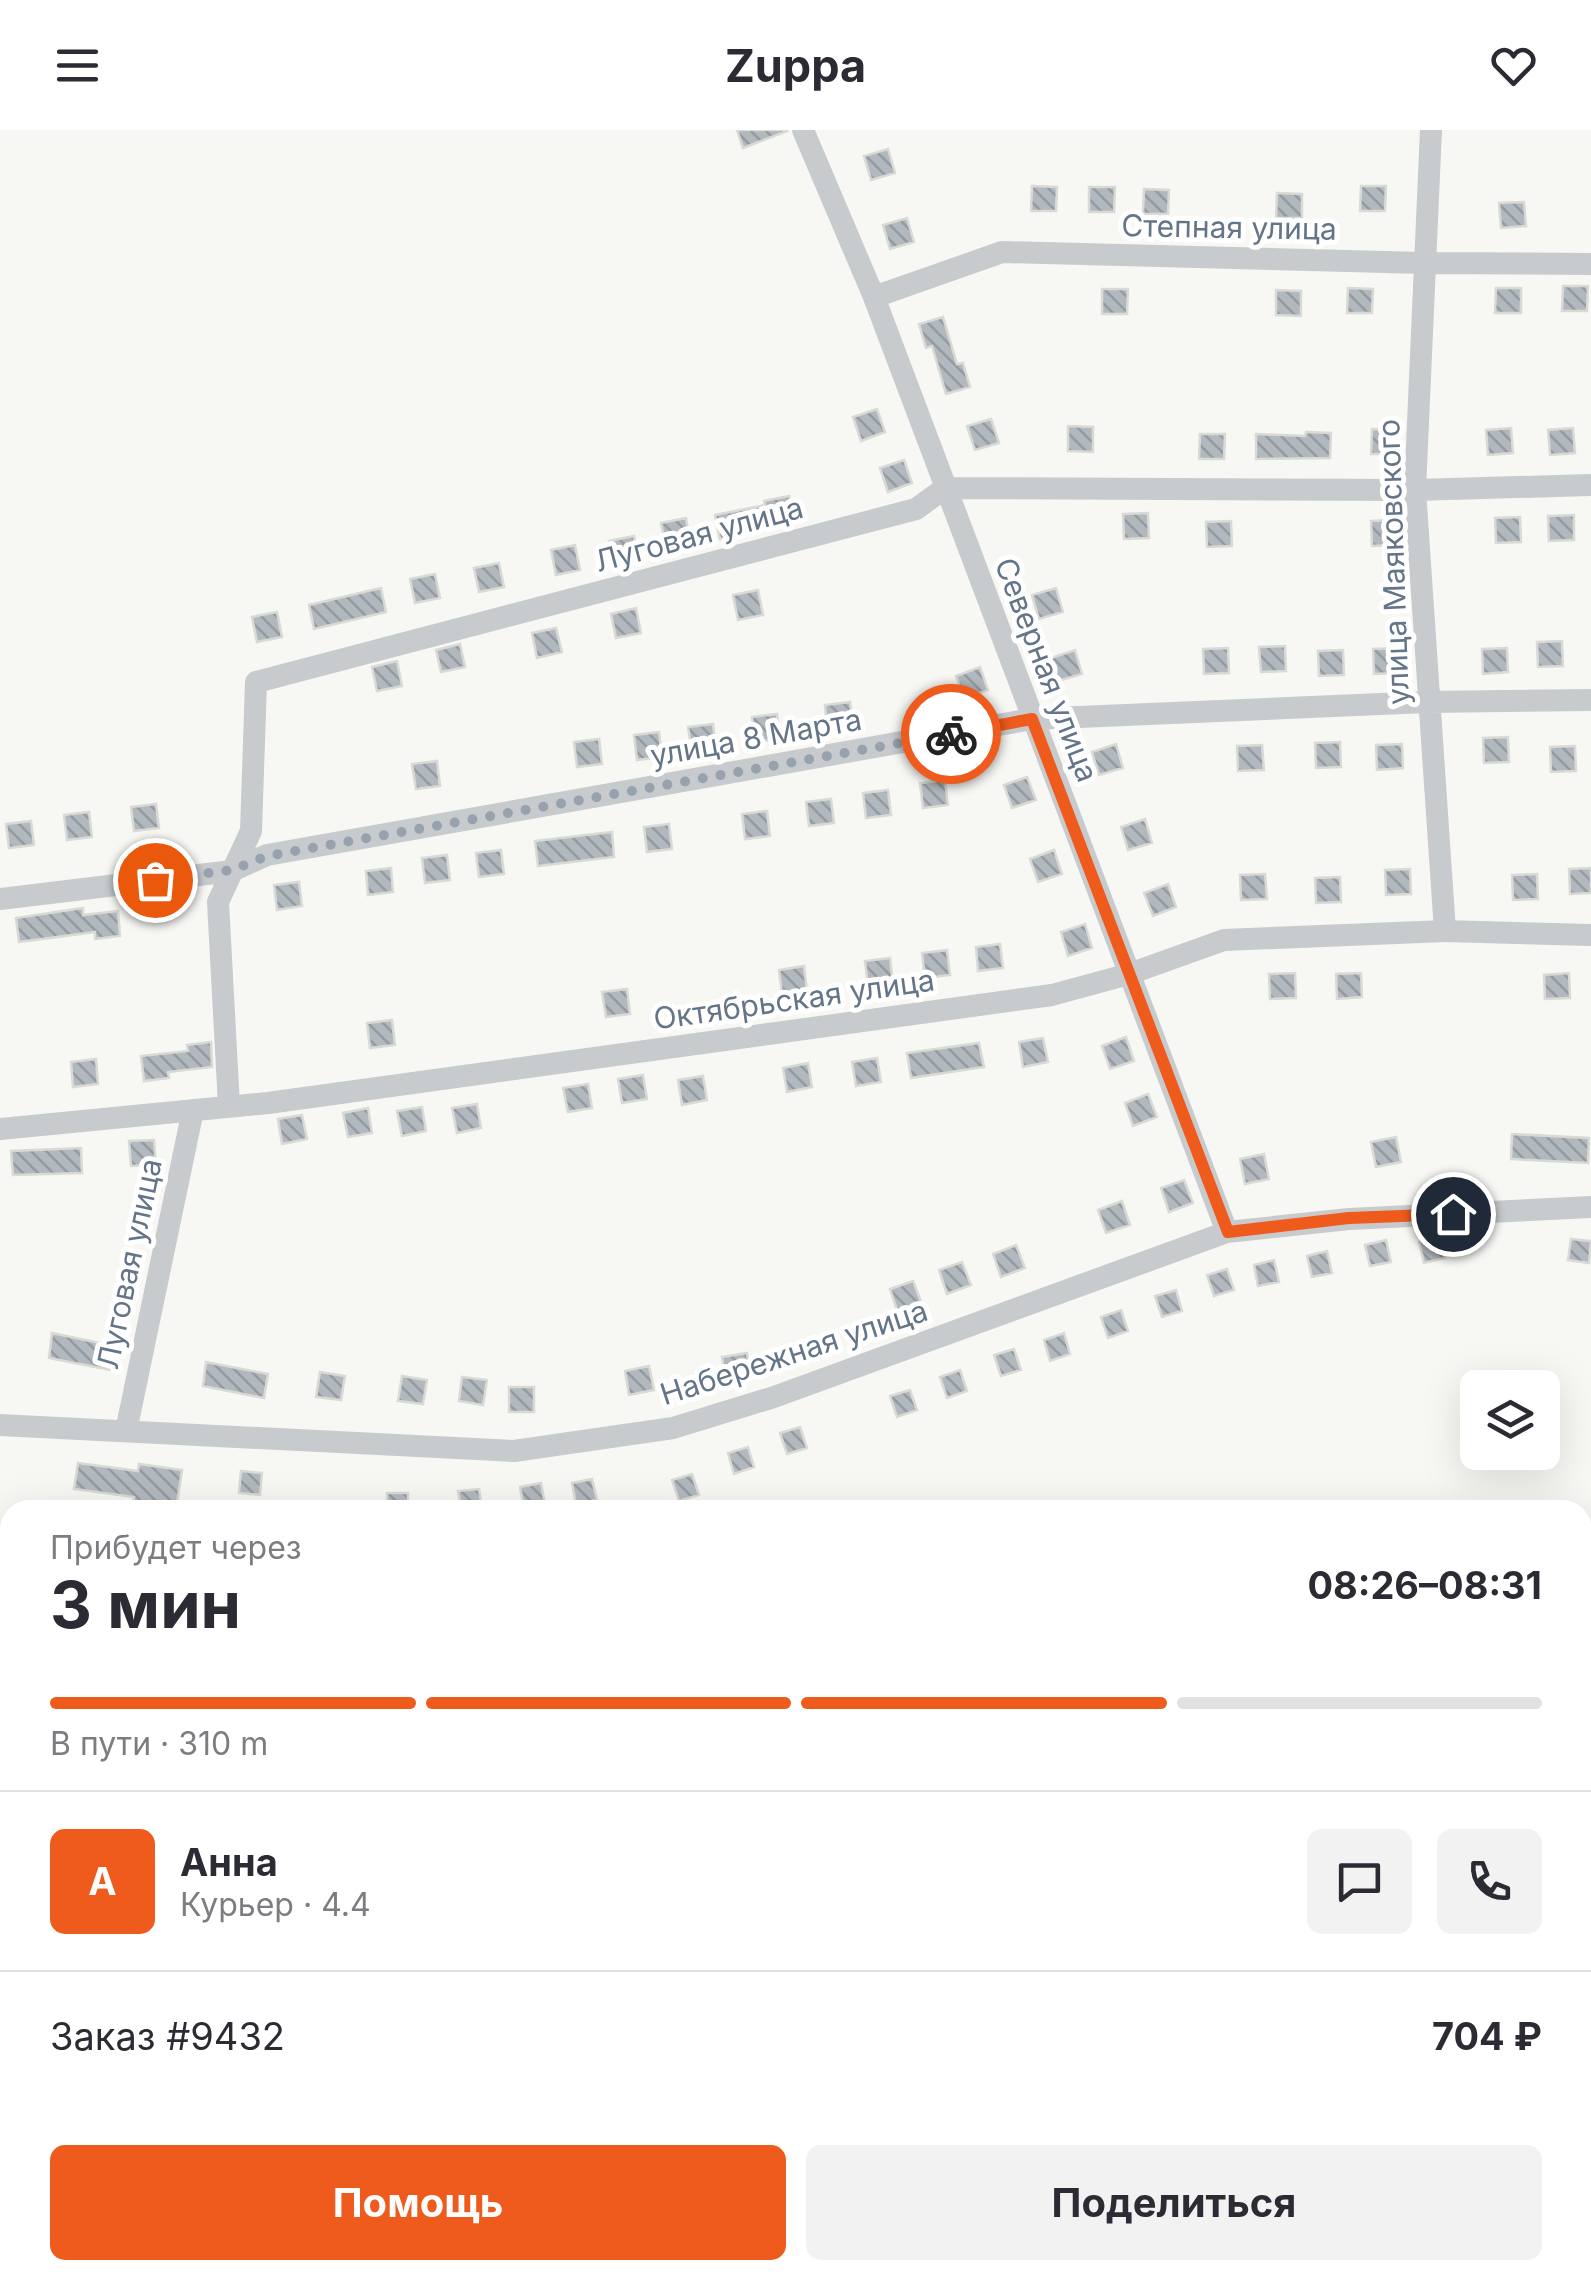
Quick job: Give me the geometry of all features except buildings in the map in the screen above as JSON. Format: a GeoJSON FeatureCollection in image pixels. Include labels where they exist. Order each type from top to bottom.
{"type":"FeatureCollection","features":[{"type":"Feature","properties":{"kind":"street","name":"Северная улица"},"geometry":{"type":"LineString","coordinates":[[803,130],[874,297],[1228,1232]]}},
{"type":"Feature","properties":{"kind":"street","name":"улица Маяковского"},"geometry":{"type":"LineString","coordinates":[[1431,130],[1415,490],[1445,931]]}},
{"type":"Feature","properties":{"kind":"street","name":"Степная улица"},"geometry":{"type":"LineString","coordinates":[[874,297],[1002,252],[1424,264],[1591,264]]}},
{"type":"Feature","properties":{"kind":"street"},"geometry":{"type":"LineString","coordinates":[[944,488],[1415,490],[1591,486]]}},
{"type":"Feature","properties":{"kind":"street","name":"Луговая улица"},"geometry":{"type":"LineString","coordinates":[[229,1106],[218,902],[252,832],[256,682],[916,510],[944,488]]}},
{"type":"Feature","properties":{"kind":"street","name":"улица 8 Марта"},"geometry":{"type":"LineString","coordinates":[[0,898],[232,870],[267,856],[1032,719],[1427,702],[1591,700]]}},
{"type":"Feature","properties":{"kind":"street","name":"Октябрьская улица"},"geometry":{"type":"LineString","coordinates":[[0,1130],[229,1106],[1052,996],[1224,940],[1445,931],[1591,935]]}},
{"type":"Feature","properties":{"kind":"street","name":"Луговая улица"},"geometry":{"type":"LineString","coordinates":[[126,1430],[193,1110]]}},
{"type":"Feature","properties":{"kind":"street","name":"Набережная улица"},"geometry":{"type":"LineString","coordinates":[[0,1425],[514,1452],[672,1428],[774,1397],[1228,1232],[1349,1218],[1591,1208]]}},
{"type":"Feature","properties":{"kind":"way so far"},"geometry":{"type":"LineString","coordinates":[[155,880],[232,870],[267,856],[951,734]]}},
{"type":"Feature","properties":{"kind":"route"},"geometry":{"type":"LineString","coordinates":[[951,734],[1032,719],[1228,1232],[1349,1218],[1453,1214]]}}]}
